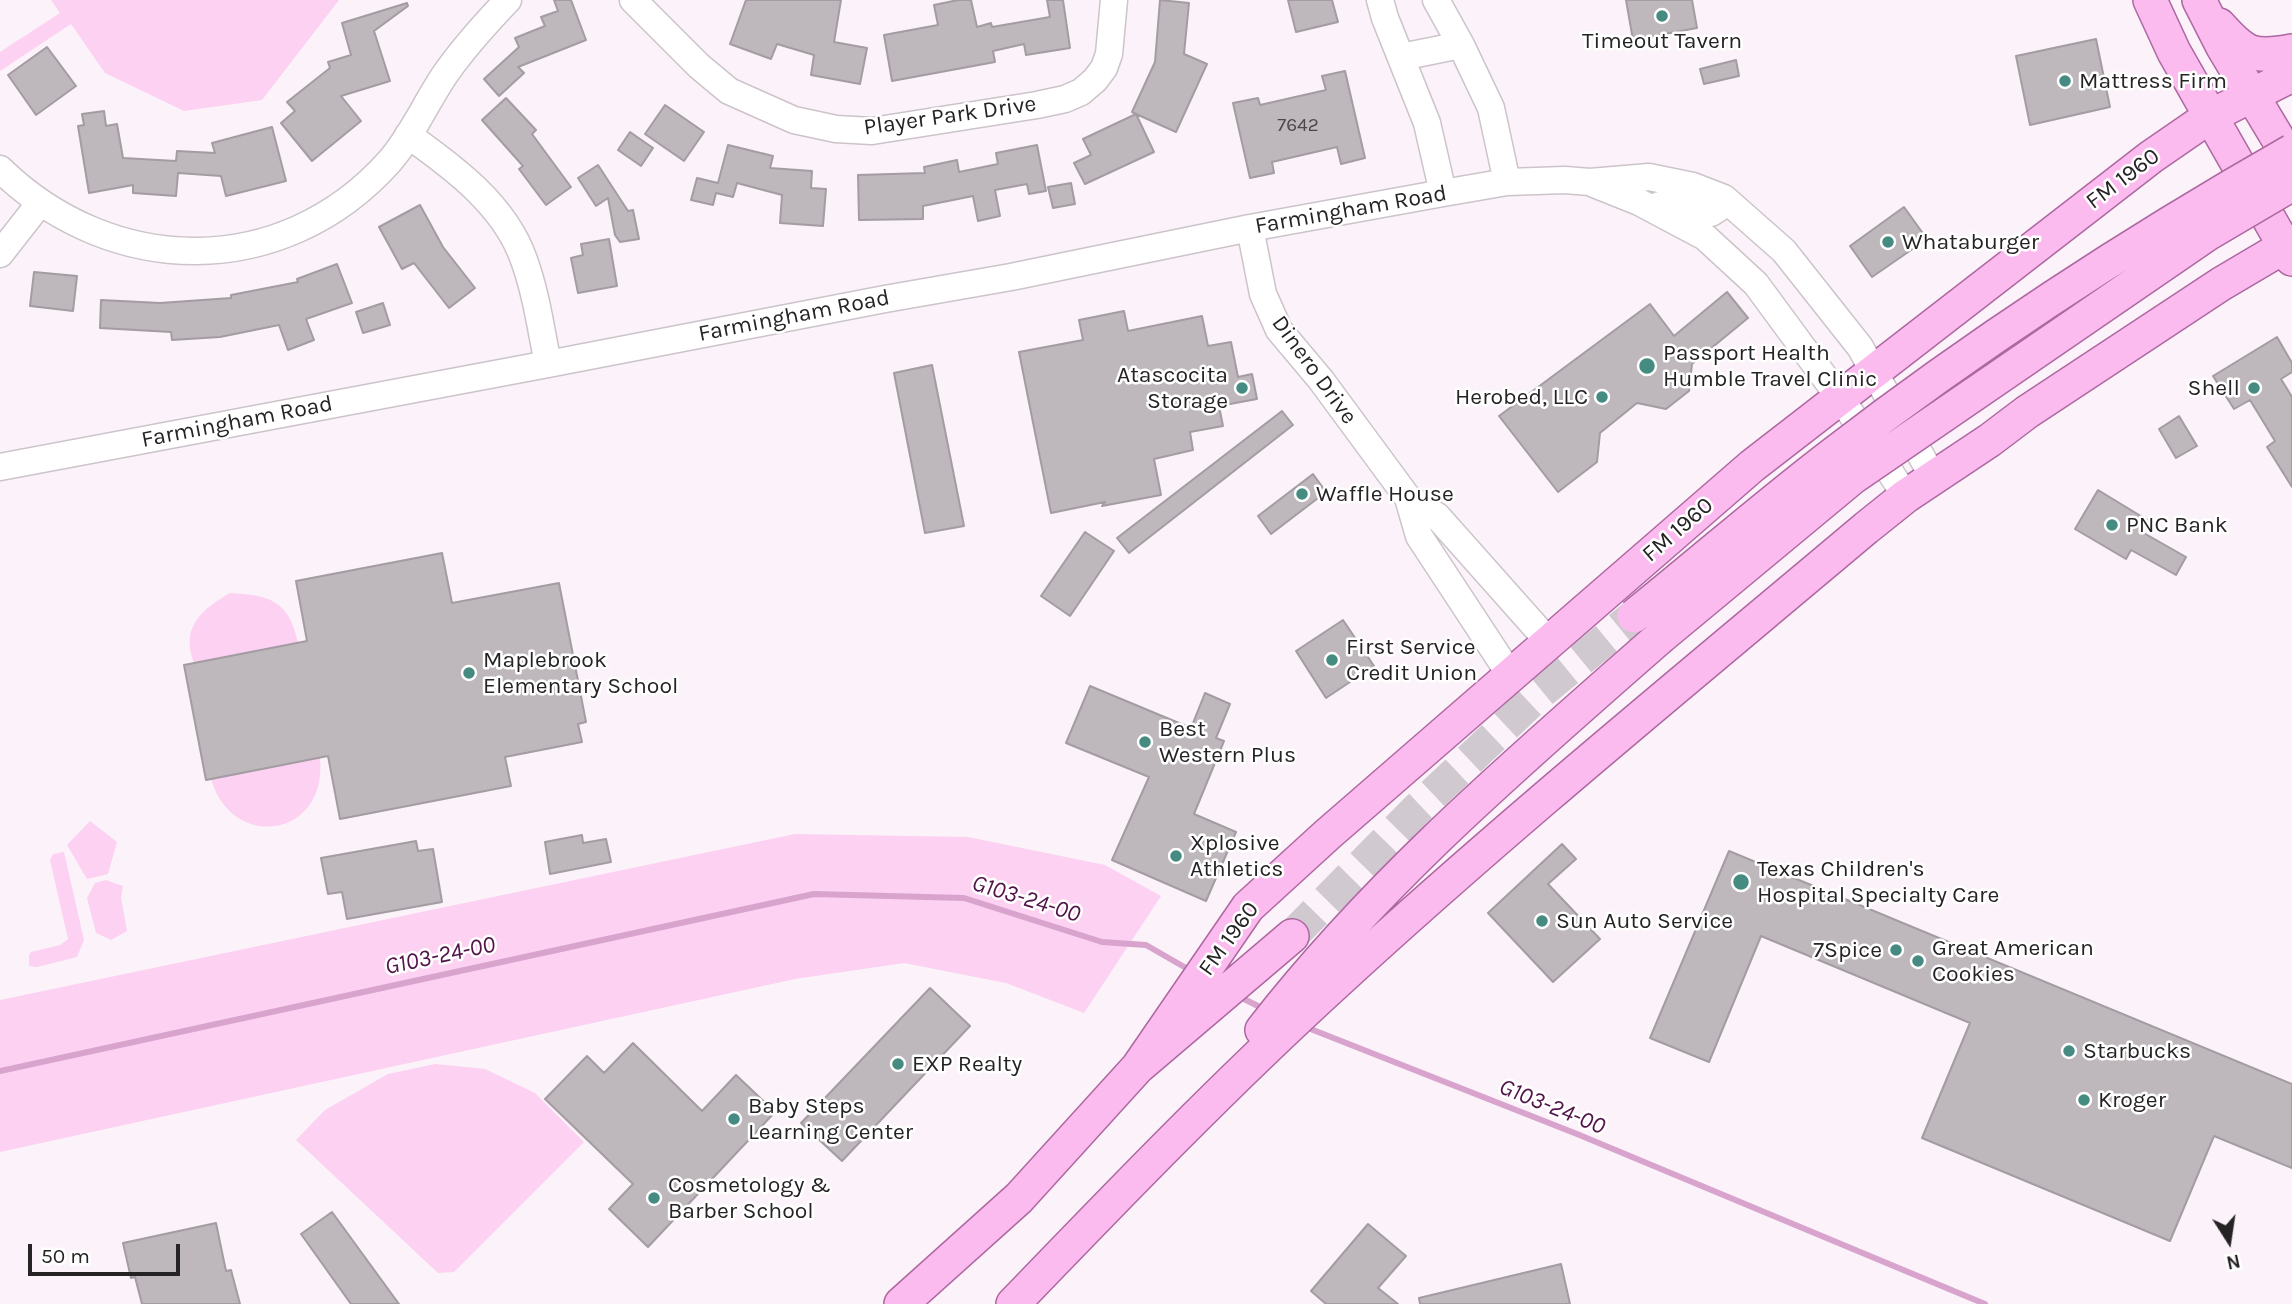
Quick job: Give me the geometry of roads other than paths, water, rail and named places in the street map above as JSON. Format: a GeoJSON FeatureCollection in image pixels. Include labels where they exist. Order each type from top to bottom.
{"type":"FeatureCollection","features":[{"type":"Feature","properties":{"kind":"main road"},"geometry":{"type":"LineString","coordinates":[[1321,978],[1434,894],[1906,496],[2143,335],[2289,249],[2209,117],[2150,0]]}},
{"type":"Feature","properties":{"kind":"main road"},"geometry":{"type":"LineString","coordinates":[[2201,3],[2240,49],[2259,54],[2292,51]]}},
{"type":"Feature","properties":{"kind":"main road"},"geometry":{"type":"LineString","coordinates":[[2201,3],[2223,47],[2292,162]]}},
{"type":"Feature","properties":{"kind":"main road","name":"FM 1960"},"geometry":{"type":"LineString","coordinates":[[1130,1077],[1248,907],[1328,834],[1752,466],[2151,157],[2209,117],[2292,75]]}},
{"type":"Feature","properties":{"kind":"main road","name":"FM 1960"},"geometry":{"type":"LineString","coordinates":[[1634,616],[1832,456],[1962,360],[2192,208],[2292,151]]}},
{"type":"Feature","properties":{"kind":"main road"},"geometry":{"type":"LineString","coordinates":[[1013,1304],[1184,1128],[1321,978],[1421,853],[1546,737],[1658,639],[1852,478],[2209,233],[2292,184]]}},
{"type":"Feature","properties":{"kind":"main road","name":"FM 1960"},"geometry":{"type":"LineString","coordinates":[[901,1304],[1019,1198],[1130,1077],[1292,936]]}},
{"type":"Feature","properties":{"kind":"street"},"geometry":{"type":"LineString","coordinates":[[0,169],[40,203],[71,223],[111,239],[180,251],[236,248],[270,239],[298,229],[350,199],[390,160],[471,39],[508,0]]}},
{"type":"Feature","properties":{"kind":"street","name":"Player Park Drive"},"geometry":{"type":"LineString","coordinates":[[633,0],[699,66],[729,91],[794,120],[836,129],[872,131],[1046,103],[1080,92],[1095,80],[1110,54],[1114,0]]}},
{"type":"Feature","properties":{"kind":"street"},"geometry":{"type":"LineString","coordinates":[[1380,0],[1427,123],[1443,193]]}},
{"type":"Feature","properties":{"kind":"street"},"geometry":{"type":"LineString","coordinates":[[1436,0],[1461,45],[1490,108],[1507,182]]}},
{"type":"Feature","properties":{"kind":"street"},"geometry":{"type":"LineString","coordinates":[[1401,57],[1461,45]]}},
{"type":"Feature","properties":{"kind":"street"},"geometry":{"type":"LineString","coordinates":[[408,135],[444,162],[485,199],[514,238],[534,291],[548,364]]}},
{"type":"Feature","properties":{"kind":"street","name":"Farmingham Road"},"geometry":{"type":"LineString","coordinates":[[0,467],[861,303],[1011,278],[1250,228],[1443,193],[1507,182],[1590,182],[1649,177],[1693,186],[1728,202],[1784,251],[1860,347],[1933,477]]}},
{"type":"Feature","properties":{"kind":"street","name":"Farmingham Road"},"geometry":{"type":"LineString","coordinates":[[1590,182],[1639,202],[1705,237],[1756,284],[1840,398],[1906,496]]}},
{"type":"Feature","properties":{"kind":"street"},"geometry":{"type":"LineString","coordinates":[[1639,202],[1711,213],[1728,202]]}},
{"type":"Feature","properties":{"kind":"street"},"geometry":{"type":"LineString","coordinates":[[0,254],[40,203]]}},
{"type":"Feature","properties":{"kind":"street","name":"Dinero Drive"},"geometry":{"type":"LineString","coordinates":[[1250,228],[1263,295],[1279,330],[1328,389],[1408,498],[1419,536],[1511,676]]}},
{"type":"Feature","properties":{"kind":"street","name":"Dinero Drive"},"geometry":{"type":"LineString","coordinates":[[1408,498],[1437,516],[1549,642]]}},
{"type":"Feature","properties":{"kind":"waterway","name":"G103-24-00"},"geometry":{"type":"LineString","coordinates":[[0,1071],[814,894],[964,898],[1102,942],[1146,945],[1193,972]]}},
{"type":"Feature","properties":{"kind":"waterway","name":"G103-24-00"},"geometry":{"type":"LineString","coordinates":[[1236,995],[1264,1009]]}},
{"type":"Feature","properties":{"kind":"waterway","name":"G103-24-00"},"geometry":{"type":"LineString","coordinates":[[1303,1026],[1577,1134],[1985,1304]]}},
{"type":"Feature","properties":{"kind":"tunnel"},"geometry":{"type":"LineString","coordinates":[[1292,936],[1415,811],[1540,693],[1634,616]]}},
{"type":"Feature","properties":{"kind":"place","name":"Timeout Tavern"},"geometry":{"type":"Point","coordinates":[1662,16]}},
{"type":"Feature","properties":{"kind":"place","name":"Mattress Firm"},"geometry":{"type":"Point","coordinates":[2065,81]}},
{"type":"Feature","properties":{"kind":"place","name":"Whataburger"},"geometry":{"type":"Point","coordinates":[1888,242]}},
{"type":"Feature","properties":{"kind":"place","name":"Passport Health Humble Travel Clinic"},"geometry":{"type":"Point","coordinates":[1647,366]}},
{"type":"Feature","properties":{"kind":"place","name":"Atascocita Storage"},"geometry":{"type":"Point","coordinates":[1242,388]}},
{"type":"Feature","properties":{"kind":"place","name":"Shell"},"geometry":{"type":"Point","coordinates":[2254,388]}},
{"type":"Feature","properties":{"kind":"place","name":"Herobed, LLC"},"geometry":{"type":"Point","coordinates":[1602,397]}},
{"type":"Feature","properties":{"kind":"place","name":"Waffle House"},"geometry":{"type":"Point","coordinates":[1302,494]}},
{"type":"Feature","properties":{"kind":"place","name":"PNC Bank"},"geometry":{"type":"Point","coordinates":[2112,525]}},
{"type":"Feature","properties":{"kind":"place","name":"First Service Credit Union"},"geometry":{"type":"Point","coordinates":[1332,660]}},
{"type":"Feature","properties":{"kind":"place","name":"Maplebrook Elementary School"},"geometry":{"type":"Point","coordinates":[469,673]}},
{"type":"Feature","properties":{"kind":"place","name":"Best Western Plus"},"geometry":{"type":"Point","coordinates":[1145,742]}},
{"type":"Feature","properties":{"kind":"place","name":"Xplosive Athletics"},"geometry":{"type":"Point","coordinates":[1176,856]}},
{"type":"Feature","properties":{"kind":"place","name":"Texas Children's Hospital Specialty Care"},"geometry":{"type":"Point","coordinates":[1741,882]}},
{"type":"Feature","properties":{"kind":"place","name":"Sun Auto Service"},"geometry":{"type":"Point","coordinates":[1542,921]}},
{"type":"Feature","properties":{"kind":"place","name":"7Spice"},"geometry":{"type":"Point","coordinates":[1896,950]}},
{"type":"Feature","properties":{"kind":"place","name":"Great American Cookies"},"geometry":{"type":"Point","coordinates":[1918,961]}},
{"type":"Feature","properties":{"kind":"place","name":"Starbucks"},"geometry":{"type":"Point","coordinates":[2069,1051]}},
{"type":"Feature","properties":{"kind":"place","name":"EXP Realty"},"geometry":{"type":"Point","coordinates":[898,1064]}},
{"type":"Feature","properties":{"kind":"place","name":"Kroger"},"geometry":{"type":"Point","coordinates":[2084,1100]}},
{"type":"Feature","properties":{"kind":"place","name":"Baby Steps Learning Center"},"geometry":{"type":"Point","coordinates":[734,1119]}},
{"type":"Feature","properties":{"kind":"place","name":"Cosmetology & Barber School"},"geometry":{"type":"Point","coordinates":[654,1198]}}]}
